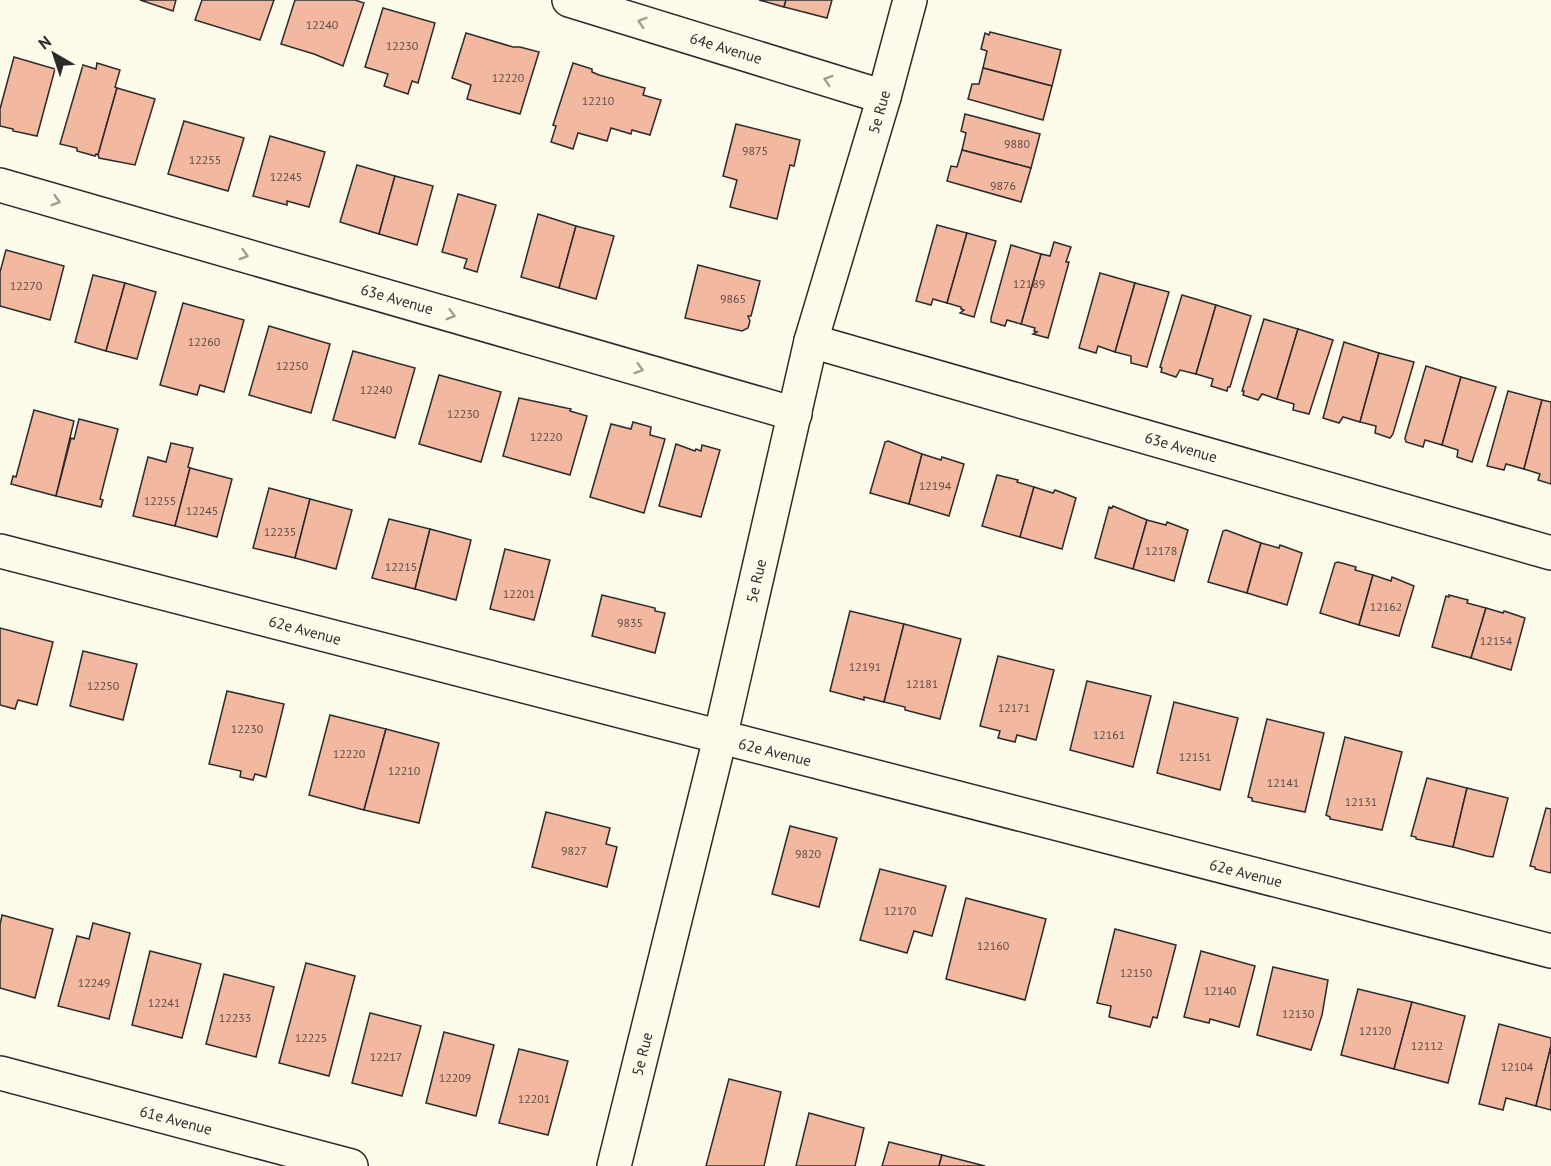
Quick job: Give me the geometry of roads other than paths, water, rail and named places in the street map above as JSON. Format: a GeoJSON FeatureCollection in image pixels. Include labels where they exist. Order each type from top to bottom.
{"type":"FeatureCollection","features":[{"type":"Feature","properties":{"kind":"street","name":"64e Avenue"},"geometry":{"type":"LineString","coordinates":[[569,0],[884,97]]}},
{"type":"Feature","properties":{"kind":"street","name":"5e Rue"},"geometry":{"type":"LineString","coordinates":[[614,1166],[720,738],[811,341],[884,97],[910,0]]}},
{"type":"Feature","properties":{"kind":"street","name":"63e Avenue"},"geometry":{"type":"LineString","coordinates":[[0,185],[795,414]]}},
{"type":"Feature","properties":{"kind":"street","name":"63e Avenue"},"geometry":{"type":"LineString","coordinates":[[811,341],[1551,553]]}},
{"type":"Feature","properties":{"kind":"street","name":"62e Avenue"},"geometry":{"type":"LineString","coordinates":[[0,551],[1551,951]]}},
{"type":"Feature","properties":{"kind":"street","name":"61e Avenue"},"geometry":{"type":"LineString","coordinates":[[0,1073],[351,1166]]}}]}
